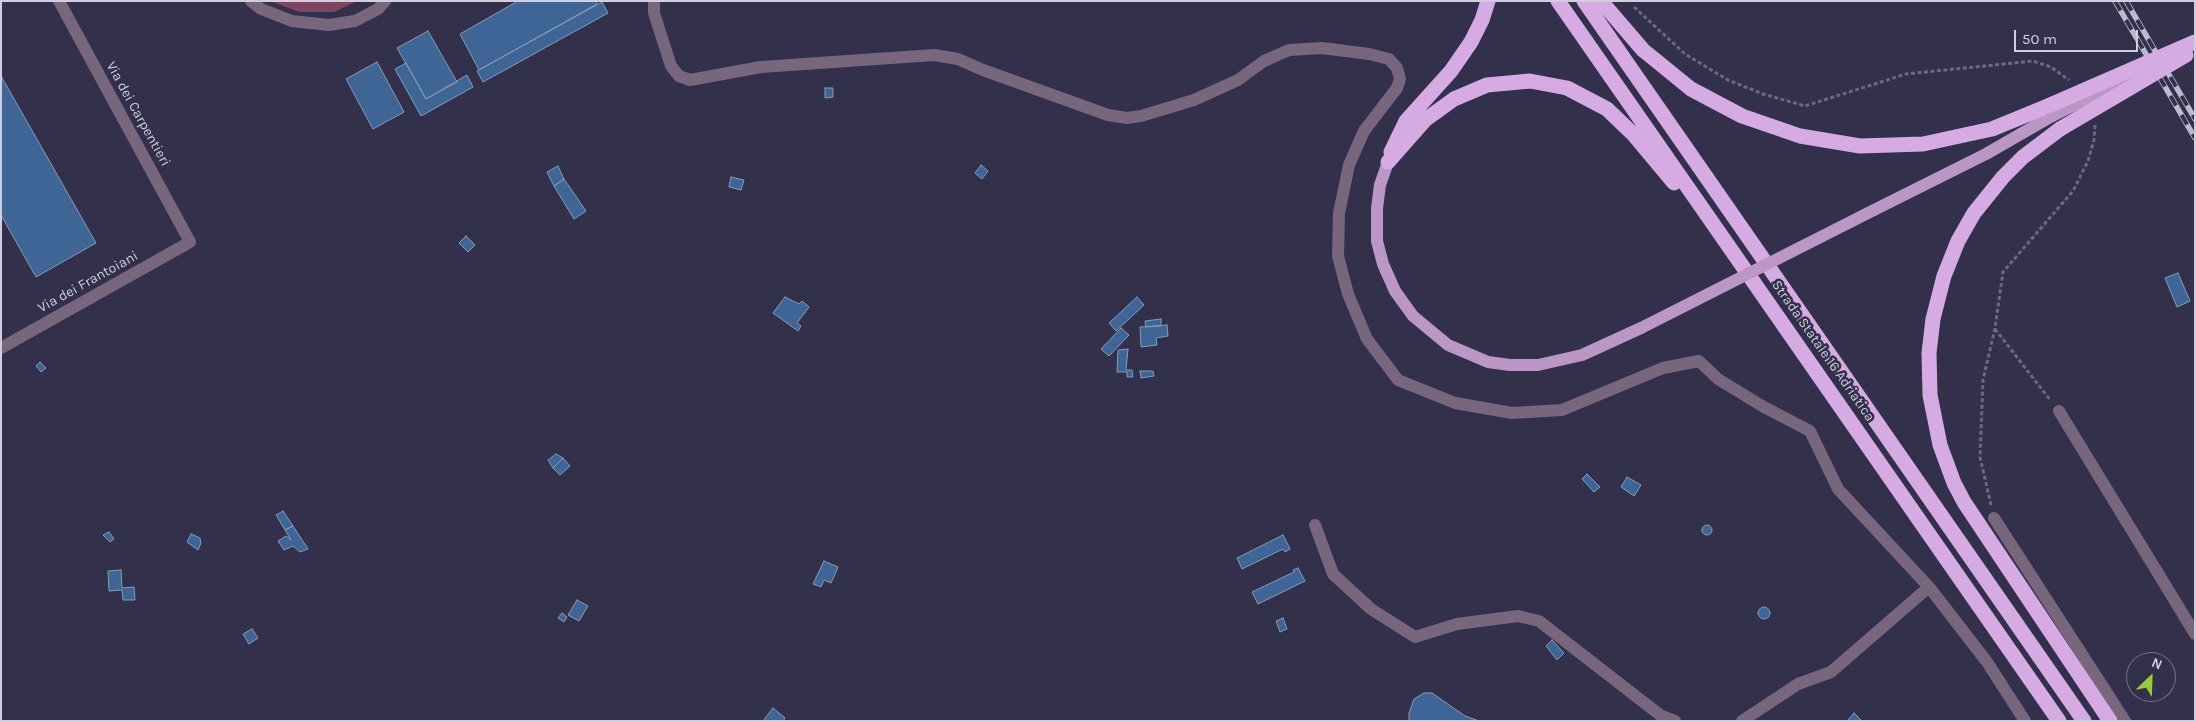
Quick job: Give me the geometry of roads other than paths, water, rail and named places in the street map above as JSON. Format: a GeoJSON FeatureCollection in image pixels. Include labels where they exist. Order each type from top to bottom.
{"type":"FeatureCollection","features":[{"type":"Feature","properties":{"kind":"highway"},"geometry":{"type":"LineString","coordinates":[[1388,162],[1406,121],[1451,71],[1471,42],[1482,20],[1488,1]]}},
{"type":"Feature","properties":{"kind":"highway","name":"Strada Statale 16 Adriatica"},"geometry":{"type":"LineString","coordinates":[[1558,1],[2060,721]]}},
{"type":"Feature","properties":{"kind":"highway","name":"Strada Statale 16 Adriatica"},"geometry":{"type":"LineString","coordinates":[[1584,1],[2084,721]]}},
{"type":"Feature","properties":{"kind":"highway"},"geometry":{"type":"LineString","coordinates":[[1601,1],[1643,50],[1691,89],[1742,116],[1800,136],[1860,146],[1923,144],[2054,117],[2195,50]]}},
{"type":"Feature","properties":{"kind":"highway"},"geometry":{"type":"LineString","coordinates":[[2110,721],[1964,502],[1946,464],[1937,436],[1931,403],[1929,353],[1933,319],[1944,276],[1958,241],[1974,213],[2003,177],[2023,157],[2054,117],[2195,44]]}},
{"type":"Feature","properties":{"kind":"highway"},"geometry":{"type":"LineString","coordinates":[[1388,162],[1425,120],[1448,103],[1468,92],[1487,85],[1512,82],[1537,82],[1559,86],[1594,101],[1624,124],[1739,261]]}},
{"type":"Feature","properties":{"kind":"main road"},"geometry":{"type":"LineString","coordinates":[[1388,162],[1380,185],[1376,208],[1378,241],[1383,264],[1395,291],[1413,316],[1448,345],[1488,362],[1510,365],[1538,365],[1582,355],[1641,328],[1986,154],[2054,117]]}},
{"type":"Feature","properties":{"kind":"street","name":"Via dei Carpentieri"},"geometry":{"type":"LineString","coordinates":[[59,1],[190,242]]}},
{"type":"Feature","properties":{"kind":"street"},"geometry":{"type":"LineString","coordinates":[[251,1],[261,9],[292,21],[329,25],[355,21],[378,9],[385,1]]}},
{"type":"Feature","properties":{"kind":"street"},"geometry":{"type":"LineString","coordinates":[[654,1],[654,13],[671,66],[679,76],[690,80],[761,67],[934,55],[958,59],[983,70],[1081,105],[1127,118],[1141,116],[1194,100],[1238,80],[1264,61],[1289,50],[1322,48],[1369,54],[1389,59],[1397,68],[1400,79],[1397,88],[1364,132],[1350,165],[1339,214],[1338,256],[1348,294],[1367,339],[1398,380],[1455,403],[1512,413],[1537,412],[1562,410],[1663,368],[1699,361],[1718,379],[1762,406],[1810,431],[1838,489],[1929,587],[1987,662],[2024,721]]}},
{"type":"Feature","properties":{"kind":"street","name":"Via dei Frantoiani"},"geometry":{"type":"LineString","coordinates":[[1,348],[190,242]]}},
{"type":"Feature","properties":{"kind":"street"},"geometry":{"type":"LineString","coordinates":[[2059,411],[2195,634]]}},
{"type":"Feature","properties":{"kind":"street"},"geometry":{"type":"LineString","coordinates":[[1994,518],[2125,721]]}},
{"type":"Feature","properties":{"kind":"street"},"geometry":{"type":"LineString","coordinates":[[1315,525],[1333,574],[1371,609],[1415,636],[1457,624],[1518,616],[1539,621],[1660,715],[1675,721]]}},
{"type":"Feature","properties":{"kind":"street"},"geometry":{"type":"LineString","coordinates":[[1742,721],[1798,684],[1831,672],[1929,587]]}},
{"type":"Feature","properties":{"kind":"railway"},"geometry":{"type":"LineString","coordinates":[[2115,1],[2195,138]]}},
{"type":"Feature","properties":{"kind":"railway"},"geometry":{"type":"LineString","coordinates":[[2126,1],[2195,119]]}}]}
